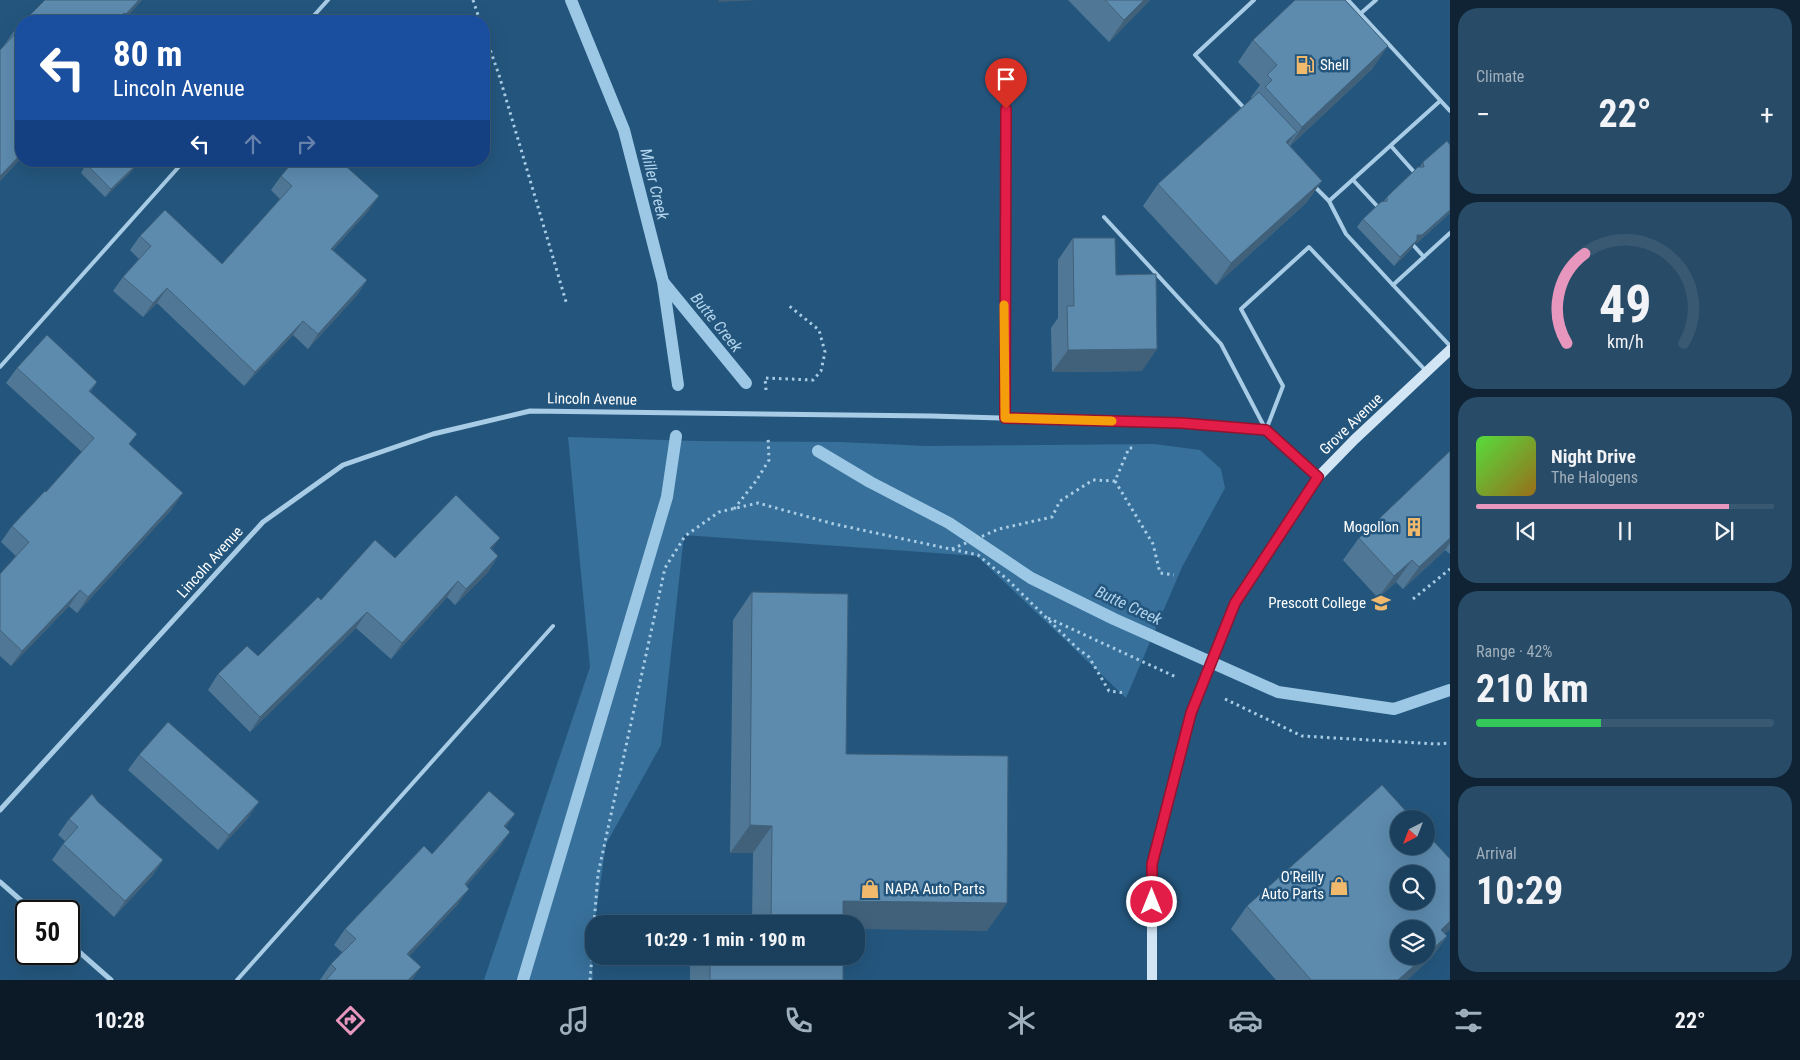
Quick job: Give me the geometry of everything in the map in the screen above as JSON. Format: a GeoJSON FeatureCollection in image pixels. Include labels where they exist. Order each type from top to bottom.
{"type":"FeatureCollection","features":[{"type":"Feature","properties":{"kind":"main road","name":"Grove Avenue"},"geometry":{"type":"LineString","coordinates":[[1152,980],[1152,864],[1191,713],[1235,603],[1318,477],[1354,440],[1450,350]]}},
{"type":"Feature","properties":{"kind":"street","name":"Lincoln Avenue"},"geometry":{"type":"LineString","coordinates":[[0,810],[263,522],[343,465],[433,434],[530,411],[1005,418],[1181,423],[1266,430]]}},
{"type":"Feature","properties":{"kind":"street"},"geometry":{"type":"LineString","coordinates":[[1266,430],[1318,477]]}},
{"type":"Feature","properties":{"kind":"street"},"geometry":{"type":"LineString","coordinates":[[0,882],[20,900]]}},
{"type":"Feature","properties":{"kind":"street"},"geometry":{"type":"LineString","coordinates":[[80,953],[111,980]]}},
{"type":"Feature","properties":{"kind":"lane"},"geometry":{"type":"LineString","coordinates":[[314,15],[328,0]]}},
{"type":"Feature","properties":{"kind":"lane"},"geometry":{"type":"LineString","coordinates":[[1249,114],[1195,55],[1254,0]]}},
{"type":"Feature","properties":{"kind":"lane"},"geometry":{"type":"LineString","coordinates":[[1348,0],[1450,112]]}},
{"type":"Feature","properties":{"kind":"lane"},"geometry":{"type":"LineString","coordinates":[[1360,14],[1376,0]]}},
{"type":"Feature","properties":{"kind":"lane"},"geometry":{"type":"LineString","coordinates":[[1005,418],[1006,70]]}},
{"type":"Feature","properties":{"kind":"lane"},"geometry":{"type":"LineString","coordinates":[[1329,201],[1440,101]]}},
{"type":"Feature","properties":{"kind":"lane"},"geometry":{"type":"LineString","coordinates":[[1390,146],[1415,173]]}},
{"type":"Feature","properties":{"kind":"lane"},"geometry":{"type":"LineString","coordinates":[[0,367],[179,167]]}},
{"type":"Feature","properties":{"kind":"lane"},"geometry":{"type":"LineString","coordinates":[[1309,179],[1329,201],[1346,234],[1450,346]]}},
{"type":"Feature","properties":{"kind":"lane"},"geometry":{"type":"LineString","coordinates":[[1353,180],[1378,207]]}},
{"type":"Feature","properties":{"kind":"lane"},"geometry":{"type":"LineString","coordinates":[[1104,217],[1221,344],[1266,430]]}},
{"type":"Feature","properties":{"kind":"lane"},"geometry":{"type":"LineString","coordinates":[[1393,285],[1450,233]]}},
{"type":"Feature","properties":{"kind":"lane"},"geometry":{"type":"LineString","coordinates":[[1414,246],[1424,257]]}},
{"type":"Feature","properties":{"kind":"lane"},"geometry":{"type":"LineString","coordinates":[[1266,430],[1283,386],[1241,309],[1309,247],[1426,372]]}},
{"type":"Feature","properties":{"kind":"lane"},"geometry":{"type":"LineString","coordinates":[[237,980],[553,626]]}},
{"type":"Feature","properties":{"kind":"path"},"geometry":{"type":"LineString","coordinates":[[473,0],[478,15]]}},
{"type":"Feature","properties":{"kind":"path"},"geometry":{"type":"LineString","coordinates":[[490,50],[567,305]]}},
{"type":"Feature","properties":{"kind":"path"},"geometry":{"type":"LineString","coordinates":[[1116,481],[1129,448],[1137,448]]}},
{"type":"Feature","properties":{"kind":"path"},"geometry":{"type":"LineString","coordinates":[[952,548],[999,529],[1052,517],[1060,501],[1093,480],[1116,481]]}},
{"type":"Feature","properties":{"kind":"path"},"geometry":{"type":"LineString","coordinates":[[1116,481],[1153,544],[1160,573],[1174,576]]}},
{"type":"Feature","properties":{"kind":"path"},"geometry":{"type":"LineString","coordinates":[[595,915],[598,874],[664,568],[686,536],[719,512],[758,503],[834,524],[978,554],[1077,648],[1089,657],[1109,691],[1125,692]]}},
{"type":"Feature","properties":{"kind":"path"},"geometry":{"type":"LineString","coordinates":[[1413,599],[1450,569]]}},
{"type":"Feature","properties":{"kind":"path"},"geometry":{"type":"LineString","coordinates":[[1045,617],[1179,678]]}},
{"type":"Feature","properties":{"kind":"path"},"geometry":{"type":"LineString","coordinates":[[1224,699],[1302,736],[1436,744],[1450,743]]}},
{"type":"Feature","properties":{"kind":"path"},"geometry":{"type":"LineString","coordinates":[[590,980],[591,965]]}},
{"type":"Feature","properties":{"kind":"shaded area"},"geometry":{"type":"Polygon","coordinates":[[[568,437],[695,441],[840,442],[926,446],[1154,444],[1200,450],[1221,469],[1225,488],[1182,567],[1126,698],[977,556],[684,535],[661,745],[606,844],[596,915],[585,915],[585,965],[592,965],[593,980],[484,980],[590,667],[568,437]]]}},
{"type":"Feature","properties":{"kind":"building"},"geometry":{"type":"Polygon","coordinates":[[[45,0],[139,0],[126,14],[122,15],[30,15],[45,0]]]}},
{"type":"Feature","properties":{"kind":"building"},"geometry":{"type":"Polygon","coordinates":[[[1105,0],[1144,0],[1124,20],[1105,0]]]}},
{"type":"Feature","properties":{"kind":"building","name":"Shell"},"geometry":{"type":"Polygon","coordinates":[[[1295,0],[1345,0],[1388,46],[1302,127],[1265,87],[1272,80],[1267,75],[1277,65],[1253,40],[1295,0]]]}},
{"type":"Feature","properties":{"kind":"building"},"geometry":{"type":"Polygon","coordinates":[[[15,34],[15,160],[0,176],[0,50],[15,34]]]}},
{"type":"Feature","properties":{"kind":"building"},"geometry":{"type":"Polygon","coordinates":[[[1259,92],[1297,132],[1286,142],[1322,181],[1231,263],[1158,184],[1259,92]]]}},
{"type":"Feature","properties":{"kind":"building"},"geometry":{"type":"Polygon","coordinates":[[[1447,141],[1450,145],[1450,210],[1422,235],[1417,235],[1417,240],[1400,257],[1363,219],[1381,202],[1387,201],[1387,197],[1418,167],[1424,167],[1423,162],[1447,141]]]}},
{"type":"Feature","properties":{"kind":"building"},"geometry":{"type":"Polygon","coordinates":[[[89,167],[134,167],[111,189],[89,167]]]}},
{"type":"Feature","properties":{"kind":"building"},"geometry":{"type":"Polygon","coordinates":[[[289,167],[347,167],[379,196],[331,249],[367,280],[318,334],[303,321],[255,372],[167,288],[153,303],[123,277],[151,246],[140,236],[165,210],[222,264],[292,186],[281,176],[289,167]]]}},
{"type":"Feature","properties":{"kind":"building"},"geometry":{"type":"Polygon","coordinates":[[[1073,238],[1115,238],[1116,275],[1156,274],[1157,349],[1068,350],[1067,306],[1074,306],[1073,238]]]}},
{"type":"Feature","properties":{"kind":"building"},"geometry":{"type":"Polygon","coordinates":[[[47,335],[97,382],[89,391],[137,434],[129,444],[183,493],[88,597],[80,590],[22,651],[0,630],[0,574],[29,542],[12,526],[46,492],[94,438],[17,368],[47,335]]]}},
{"type":"Feature","properties":{"kind":"building","name":"Mogollon"},"geometry":{"type":"Polygon","coordinates":[[[1450,451],[1450,538],[1419,567],[1412,560],[1394,576],[1359,538],[1450,451]]]}},
{"type":"Feature","properties":{"kind":"building"},"geometry":{"type":"Polygon","coordinates":[[[456,495],[500,538],[490,548],[498,556],[466,589],[458,581],[402,643],[367,612],[260,717],[218,674],[247,646],[258,656],[318,597],[321,600],[375,540],[395,558],[456,495]]]}},
{"type":"Feature","properties":{"kind":"building"},"geometry":{"type":"Polygon","coordinates":[[[752,592],[848,594],[846,754],[1008,756],[1007,903],[843,901],[843,915],[771,915],[772,826],[750,825],[752,592]]]}},
{"type":"Feature","properties":{"kind":"building"},"geometry":{"type":"Polygon","coordinates":[[[168,722],[259,802],[229,835],[139,755],[168,722]]]}},
{"type":"Feature","properties":{"kind":"building","name":"O'Reilly Auto Parts"},"geometry":{"type":"Polygon","coordinates":[[[1382,785],[1405,810],[1390,810],[1390,855],[1435,855],[1435,843],[1450,859],[1450,921],[1441,930],[1447,936],[1435,947],[1435,920],[1390,920],[1390,965],[1415,965],[1398,980],[1311,980],[1247,906],[1382,785]]]}},
{"type":"Feature","properties":{"kind":"building"},"geometry":{"type":"Polygon","coordinates":[[[489,791],[515,814],[504,826],[510,832],[465,884],[469,889],[407,954],[421,967],[408,980],[326,980],[336,969],[331,964],[356,939],[345,929],[424,846],[432,854],[489,791]]]}},
{"type":"Feature","properties":{"kind":"building"},"geometry":{"type":"Polygon","coordinates":[[[92,794],[98,802],[163,860],[125,901],[63,844],[78,827],[69,819],[92,794]]]}},
{"type":"Feature","properties":{"kind":"building"},"geometry":{"type":"Polygon","coordinates":[[[710,965],[843,965],[843,980],[710,980],[710,965]]]}},
{"type":"Feature","properties":{"kind":"waterway","name":"Miller Creek"},"geometry":{"type":"LineString","coordinates":[[571,0],[624,130],[663,282],[678,385]]}},
{"type":"Feature","properties":{"kind":"waterway","name":"Butte Creek"},"geometry":{"type":"LineString","coordinates":[[664,283],[746,383]]}},
{"type":"Feature","properties":{"kind":"waterway"},"geometry":{"type":"LineString","coordinates":[[523,980],[667,497],[676,436]]}},
{"type":"Feature","properties":{"kind":"waterway","name":"Butte Creek"},"geometry":{"type":"LineString","coordinates":[[818,451],[870,482],[949,523],[1031,578],[1114,619],[1278,692],[1394,709],[1450,690]]}},
{"type":"Feature","properties":{"kind":"slow traffic"},"geometry":{"type":"LineString","coordinates":[[1004,305],[1005,418],[1112,421]]}},
{"type":"Feature","properties":{"kind":"place","name":"Shell"},"geometry":{"type":"Point","coordinates":[1305,65]}},
{"type":"Feature","properties":{"kind":"place","name":"Mogollon"},"geometry":{"type":"Point","coordinates":[1414,527]}},
{"type":"Feature","properties":{"kind":"place","name":"Prescott College"},"geometry":{"type":"Point","coordinates":[1381,603]}},
{"type":"Feature","properties":{"kind":"place","name":"O'Reilly Auto Parts"},"geometry":{"type":"Point","coordinates":[1339,886]}},
{"type":"Feature","properties":{"kind":"place","name":"NAPA Auto Parts"},"geometry":{"type":"Point","coordinates":[870,889]}},
{"type":"Feature","properties":{"kind":"route"},"geometry":{"type":"LineString","coordinates":[[1006,109],[1005,418],[1181,423],[1266,430],[1318,477],[1235,603],[1191,713],[1152,864],[1152,902]]}}]}
